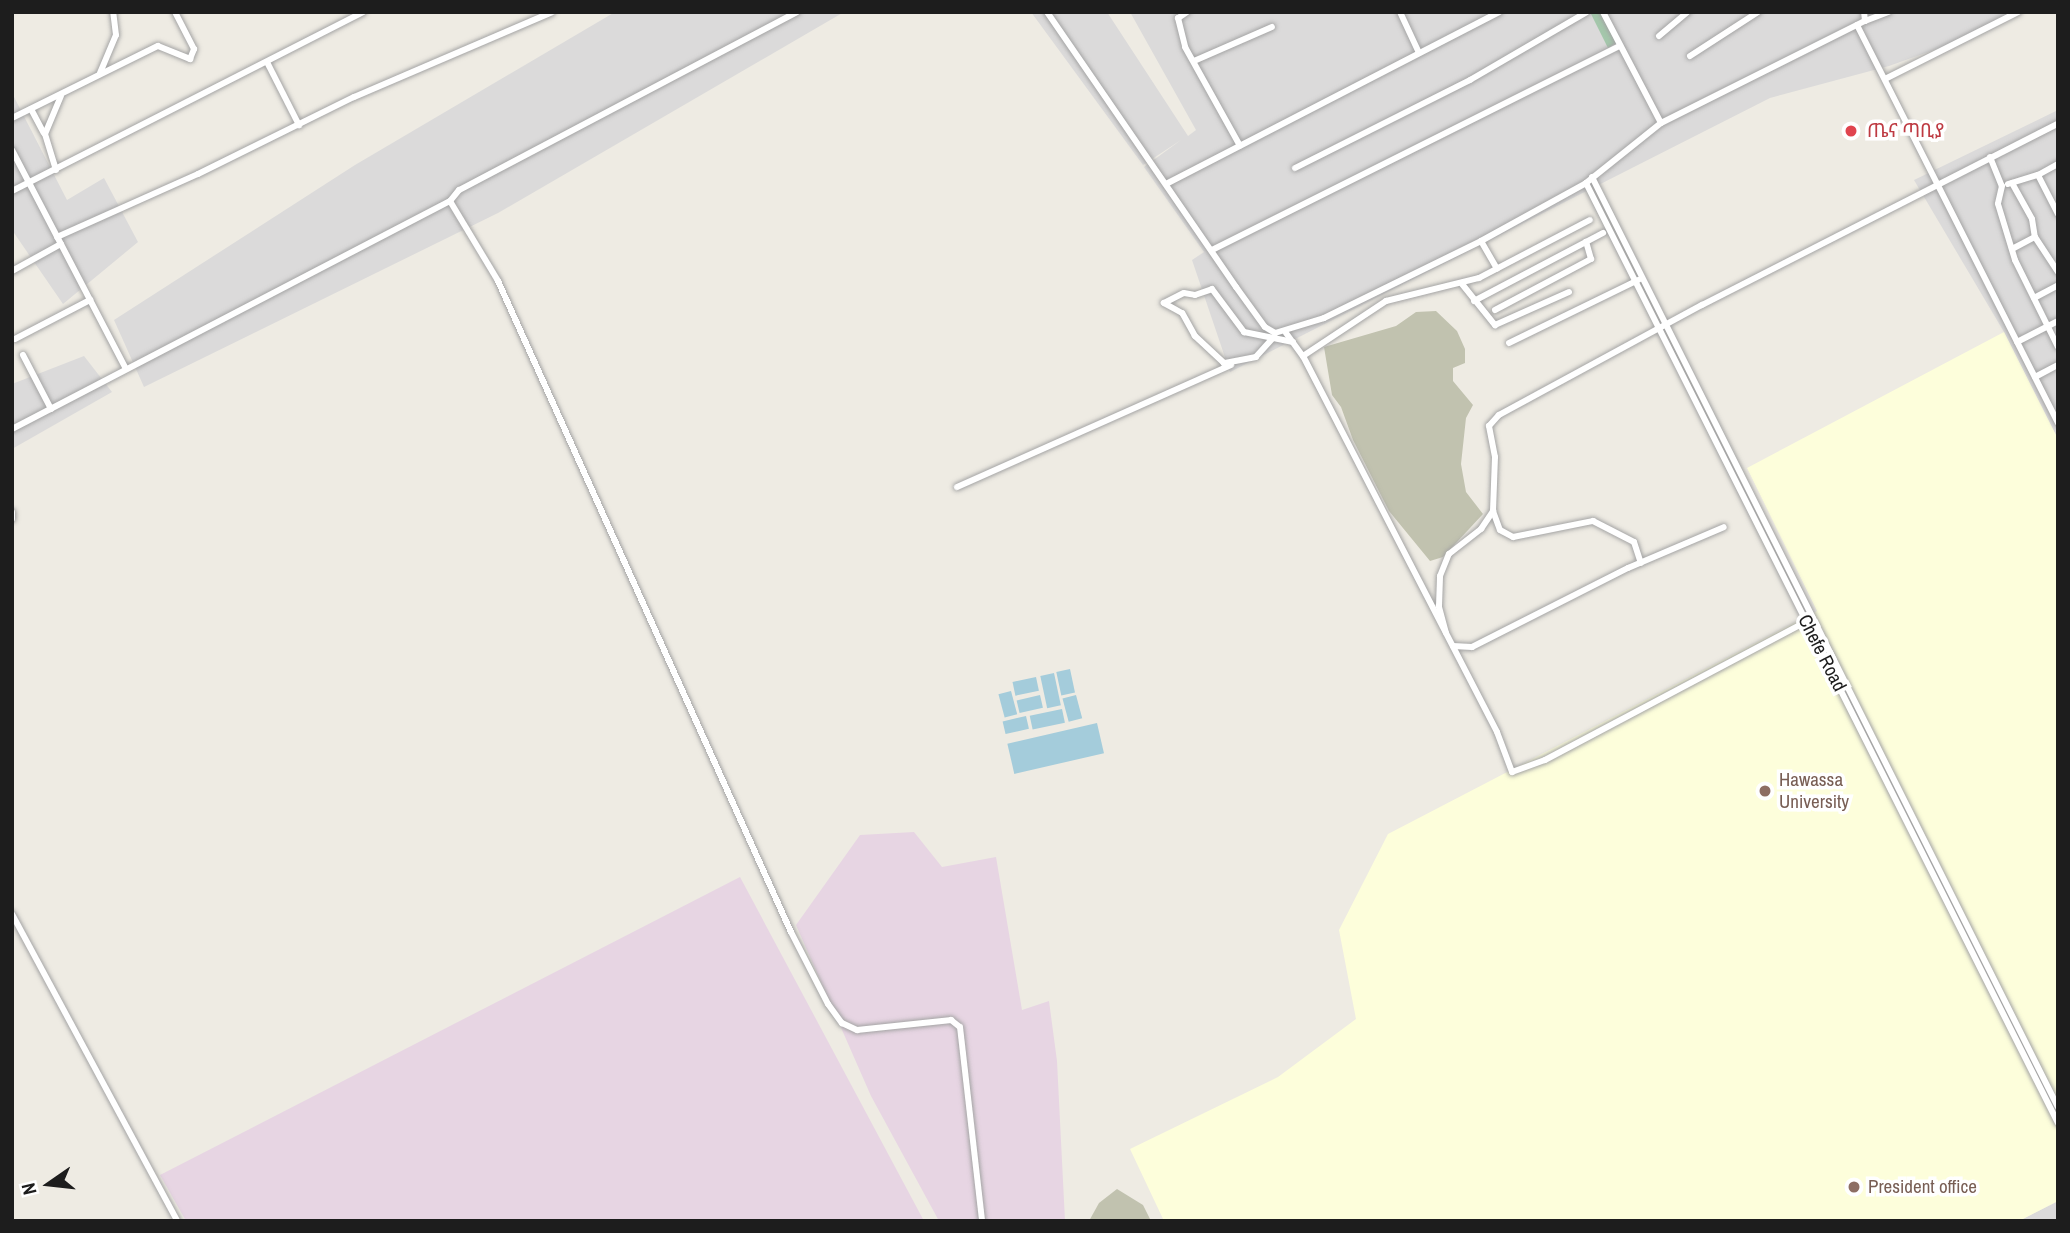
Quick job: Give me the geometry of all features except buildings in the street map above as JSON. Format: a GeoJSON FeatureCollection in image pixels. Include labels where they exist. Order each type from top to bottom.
{"type":"FeatureCollection","features":[{"type":"Feature","properties":{"kind":"street"},"geometry":{"type":"LineString","coordinates":[[99,75],[116,35],[113,12]]}},
{"type":"Feature","properties":{"kind":"street"},"geometry":{"type":"LineString","coordinates":[[12,118],[158,46],[190,60],[194,49],[175,12]]}},
{"type":"Feature","properties":{"kind":"street"},"geometry":{"type":"LineString","coordinates":[[12,191],[30,185],[363,12]]}},
{"type":"Feature","properties":{"kind":"street"},"geometry":{"type":"LineString","coordinates":[[12,271],[59,240],[299,125],[552,12]]}},
{"type":"Feature","properties":{"kind":"street"},"geometry":{"type":"LineString","coordinates":[[12,429],[450,201],[458,190],[797,12]]}},
{"type":"Feature","properties":{"kind":"street"},"geometry":{"type":"LineString","coordinates":[[1048,12],[1265,327],[1286,332],[1295,342],[1453,646],[1512,772],[1545,760],[1806,622]]}},
{"type":"Feature","properties":{"kind":"street"},"geometry":{"type":"LineString","coordinates":[[1187,12],[1176,15],[1183,41],[1240,146]]}},
{"type":"Feature","properties":{"kind":"street"},"geometry":{"type":"LineString","coordinates":[[1400,12],[1419,53]]}},
{"type":"Feature","properties":{"kind":"street"},"geometry":{"type":"LineString","coordinates":[[1475,12],[1480,22]]}},
{"type":"Feature","properties":{"kind":"street"},"geometry":{"type":"LineString","coordinates":[[1166,184],[1498,12]]}},
{"type":"Feature","properties":{"kind":"street"},"geometry":{"type":"LineString","coordinates":[[1295,168],[1470,80],[1587,12]]}},
{"type":"Feature","properties":{"kind":"street"},"geometry":{"type":"LineString","coordinates":[[1603,12],[1661,123]]}},
{"type":"Feature","properties":{"kind":"street"},"geometry":{"type":"LineString","coordinates":[[1659,36],[1688,12]]}},
{"type":"Feature","properties":{"kind":"street"},"geometry":{"type":"LineString","coordinates":[[1690,56],[1758,12]]}},
{"type":"Feature","properties":{"kind":"street"},"geometry":{"type":"LineString","coordinates":[[1864,12],[1861,23],[1885,79],[2056,414],[2058,423]]}},
{"type":"Feature","properties":{"kind":"street"},"geometry":{"type":"LineString","coordinates":[[1286,332],[1481,241],[1586,183],[1661,123],[1888,12]]}},
{"type":"Feature","properties":{"kind":"street"},"geometry":{"type":"LineString","coordinates":[[1885,79],[2002,15],[2018,12]]}},
{"type":"Feature","properties":{"kind":"street"},"geometry":{"type":"LineString","coordinates":[[1194,61],[1272,27]]}},
{"type":"Feature","properties":{"kind":"street"},"geometry":{"type":"LineString","coordinates":[[1212,250],[1620,46]]}},
{"type":"Feature","properties":{"kind":"street"},"geometry":{"type":"LineString","coordinates":[[267,62],[299,125]]}},
{"type":"Feature","properties":{"kind":"street"},"geometry":{"type":"LineString","coordinates":[[45,134],[62,94]]}},
{"type":"Feature","properties":{"kind":"street"},"geometry":{"type":"LineString","coordinates":[[31,109],[45,134],[56,170]]}},
{"type":"Feature","properties":{"kind":"street"},"geometry":{"type":"LineString","coordinates":[[1641,563],[1634,542],[1593,521],[1513,537],[1500,530],[1493,511],[1495,472],[1489,425],[1518,404],[1939,187],[1990,157],[2056,125],[2058,136]]}},
{"type":"Feature","properties":{"kind":"street"},"geometry":{"type":"LineString","coordinates":[[12,150],[126,369]]}},
{"type":"Feature","properties":{"kind":"street"},"geometry":{"type":"LineString","coordinates":[[1990,157],[2002,186],[1998,204],[2012,248],[2058,347]]}},
{"type":"Feature","properties":{"kind":"street"},"geometry":{"type":"LineString","coordinates":[[2002,186],[2038,175],[2058,164]]}},
{"type":"Feature","properties":{"kind":"street"},"geometry":{"type":"LineString","coordinates":[[2038,175],[2058,214]]}},
{"type":"Feature","properties":{"kind":"street","name":"Chefe Road"},"geometry":{"type":"LineString","coordinates":[[1592,177],[1660,330],[2058,1123]]}},
{"type":"Feature","properties":{"kind":"street","name":"Chefe Road"},"geometry":{"type":"LineString","coordinates":[[1586,183],[1667,325],[2058,1107]]}},
{"type":"Feature","properties":{"kind":"street"},"geometry":{"type":"LineString","coordinates":[[2012,183],[2032,219],[2035,237],[2058,272]]}},
{"type":"Feature","properties":{"kind":"street"},"geometry":{"type":"LineString","coordinates":[[450,201],[498,281],[780,907],[828,1004],[842,1023],[858,1030],[951,1020],[960,1027],[982,1221]]}},
{"type":"Feature","properties":{"kind":"street"},"geometry":{"type":"LineString","coordinates":[[1303,356],[1386,302],[1462,284],[1497,269],[1590,220]]}},
{"type":"Feature","properties":{"kind":"street"},"geometry":{"type":"LineString","coordinates":[[1474,301],[1603,233]]}},
{"type":"Feature","properties":{"kind":"street"},"geometry":{"type":"LineString","coordinates":[[2012,248],[2035,237]]}},
{"type":"Feature","properties":{"kind":"street"},"geometry":{"type":"LineString","coordinates":[[1481,241],[1497,269]]}},
{"type":"Feature","properties":{"kind":"street"},"geometry":{"type":"LineString","coordinates":[[1494,310],[1591,259],[1586,242]]}},
{"type":"Feature","properties":{"kind":"street"},"geometry":{"type":"LineString","coordinates":[[1510,344],[1639,279]]}},
{"type":"Feature","properties":{"kind":"street"},"geometry":{"type":"LineString","coordinates":[[1462,284],[1474,301],[1500,326],[1569,292]]}},
{"type":"Feature","properties":{"kind":"street"},"geometry":{"type":"LineString","coordinates":[[2034,298],[2058,285]]}},
{"type":"Feature","properties":{"kind":"street"},"geometry":{"type":"LineString","coordinates":[[1233,364],[1218,360],[1182,313],[1164,303],[1184,293],[1195,295],[1212,289],[1244,332],[1295,342]]}},
{"type":"Feature","properties":{"kind":"street"},"geometry":{"type":"LineString","coordinates":[[15,339],[90,300]]}},
{"type":"Feature","properties":{"kind":"street"},"geometry":{"type":"LineString","coordinates":[[2017,342],[2058,321]]}},
{"type":"Feature","properties":{"kind":"street"},"geometry":{"type":"LineString","coordinates":[[957,487],[1233,364],[1256,357],[1272,339]]}},
{"type":"Feature","properties":{"kind":"street"},"geometry":{"type":"LineString","coordinates":[[23,355],[51,409]]}},
{"type":"Feature","properties":{"kind":"street"},"geometry":{"type":"LineString","coordinates":[[2035,377],[2058,365]]}},
{"type":"Feature","properties":{"kind":"street"},"geometry":{"type":"LineString","coordinates":[[1446,633],[1438,589],[1444,562],[1481,529],[1493,511]]}},
{"type":"Feature","properties":{"kind":"street"},"geometry":{"type":"LineString","coordinates":[[12,512],[12,519]]}},
{"type":"Feature","properties":{"kind":"street"},"geometry":{"type":"LineString","coordinates":[[1453,646],[1469,648],[1641,563],[1724,527]]}},
{"type":"Feature","properties":{"kind":"street"},"geometry":{"type":"LineString","coordinates":[[12,914],[177,1221]]}},
{"type":"Feature","properties":{"kind":"shaded area"},"geometry":{"type":"Polygon","coordinates":[[[615,12],[844,12],[498,213],[144,387],[114,320],[355,165],[615,12]]]}},
{"type":"Feature","properties":{"kind":"shaded area"},"geometry":{"type":"Polygon","coordinates":[[[1031,12],[1107,12],[1188,136],[1196,130],[1130,12],[2019,12],[1973,36],[1889,66],[1770,98],[1230,372],[1192,260],[1204,252],[1144,167],[1181,140],[1143,165],[1031,12]]]}},
{"type":"Feature","properties":{"kind":"shaded area"},"geometry":{"type":"Polygon","coordinates":[[[1590,12],[1601,12],[1616,43],[1608,48],[1590,12]]]}},
{"type":"Feature","properties":{"kind":"shaded area"},"geometry":{"type":"Polygon","coordinates":[[[12,93],[67,200],[104,178],[138,242],[63,304],[12,230],[12,93]]]}},
{"type":"Feature","properties":{"kind":"shaded area"},"geometry":{"type":"Polygon","coordinates":[[[2058,110],[2058,439],[2004,332],[1914,180],[2058,110]]]}},
{"type":"Feature","properties":{"kind":"shaded area"},"geometry":{"type":"Polygon","coordinates":[[[1436,311],[1457,331],[1465,349],[1465,363],[1453,368],[1453,381],[1473,405],[1466,418],[1461,464],[1466,492],[1483,514],[1443,557],[1430,561],[1389,511],[1353,440],[1341,407],[1332,395],[1324,347],[1396,326],[1416,312],[1436,311]]]}},
{"type":"Feature","properties":{"kind":"shaded area","name":"Hawassa University"},"geometry":{"type":"Polygon","coordinates":[[[2004,332],[2058,439],[2058,1201],[2019,1221],[1164,1221],[1130,1149],[1278,1077],[1356,1019],[1339,930],[1388,834],[1817,611],[1747,468],[2004,332]]]}},
{"type":"Feature","properties":{"kind":"shaded area"},"geometry":{"type":"Polygon","coordinates":[[[84,356],[112,392],[12,449],[12,384],[84,356]]]}},
{"type":"Feature","properties":{"kind":"shaded area"},"geometry":{"type":"Polygon","coordinates":[[[914,832],[942,867],[996,857],[1022,1010],[1049,1001],[1057,1061],[1065,1221],[939,1221],[871,1096],[796,925],[860,835],[914,832]]]}},
{"type":"Feature","properties":{"kind":"shaded area"},"geometry":{"type":"Polygon","coordinates":[[[740,877],[924,1221],[186,1221],[160,1175],[740,877]]]}},
{"type":"Feature","properties":{"kind":"shaded area"},"geometry":{"type":"Polygon","coordinates":[[[1117,1189],[1143,1205],[1151,1221],[1089,1221],[1099,1203],[1117,1189]]]}},
{"type":"Feature","properties":{"kind":"shaded area"},"geometry":{"type":"Polygon","coordinates":[[[2058,1201],[2058,1221],[2019,1221],[2058,1201]]]}},
{"type":"Feature","properties":{"kind":"water"},"geometry":{"type":"Polygon","coordinates":[[[1070,669],[1075,692],[1061,695],[1056,672],[1070,669]]]}},
{"type":"Feature","properties":{"kind":"water"},"geometry":{"type":"Polygon","coordinates":[[[1054,673],[1061,705],[1047,708],[1040,676],[1054,673]]]}},
{"type":"Feature","properties":{"kind":"water"},"geometry":{"type":"Polygon","coordinates":[[[1036,677],[1039,691],[1015,696],[1013,682],[1036,677]]]}},
{"type":"Feature","properties":{"kind":"water"},"geometry":{"type":"Polygon","coordinates":[[[1011,691],[1017,714],[1005,718],[998,694],[1011,691]]]}},
{"type":"Feature","properties":{"kind":"water"},"geometry":{"type":"Polygon","coordinates":[[[1040,695],[1043,708],[1020,713],[1017,700],[1040,695]]]}},
{"type":"Feature","properties":{"kind":"water"},"geometry":{"type":"Polygon","coordinates":[[[1076,695],[1082,718],[1069,722],[1062,699],[1076,695]]]}},
{"type":"Feature","properties":{"kind":"water"},"geometry":{"type":"Polygon","coordinates":[[[1062,709],[1065,723],[1033,730],[1030,716],[1062,709]]]}},
{"type":"Feature","properties":{"kind":"water"},"geometry":{"type":"Polygon","coordinates":[[[1026,716],[1029,729],[1006,734],[1003,721],[1026,716]]]}},
{"type":"Feature","properties":{"kind":"water"},"geometry":{"type":"Polygon","coordinates":[[[1097,723],[1104,753],[1014,774],[1007,744],[1097,723]]]}},
{"type":"Feature","properties":{"kind":"place","name":"ጤና ጣቢያ"},"geometry":{"type":"Point","coordinates":[1851,131]}},
{"type":"Feature","properties":{"kind":"place","name":"Hawassa University"},"geometry":{"type":"Point","coordinates":[1765,791]}},
{"type":"Feature","properties":{"kind":"place","name":"President office"},"geometry":{"type":"Point","coordinates":[1854,1187]}}]}
